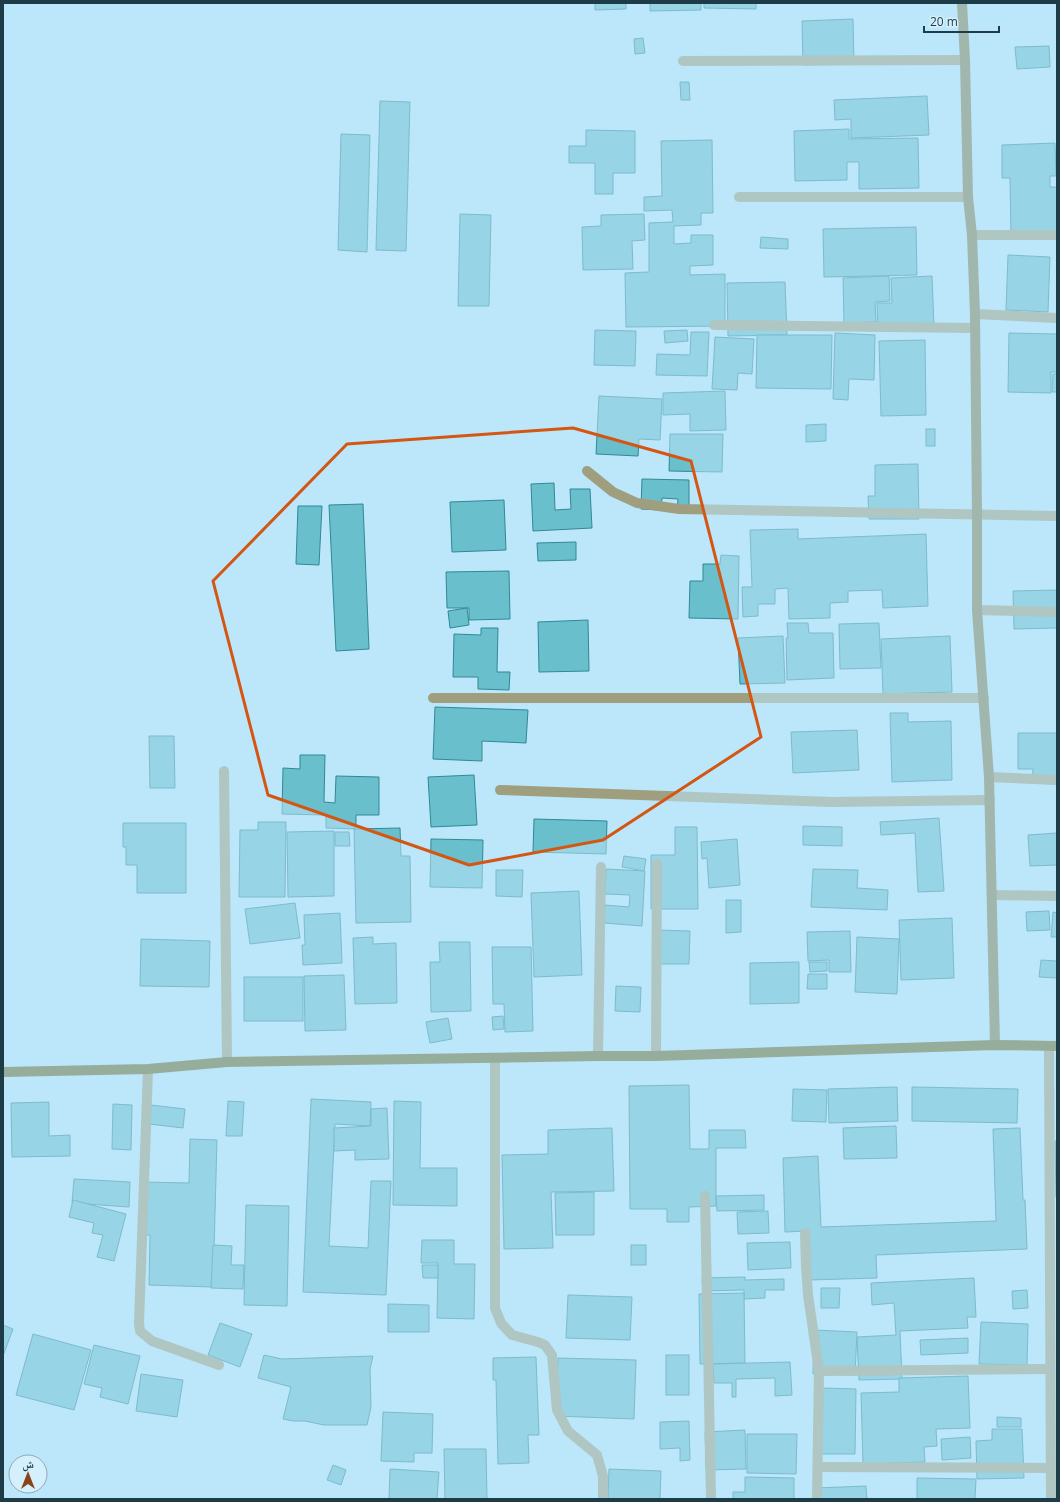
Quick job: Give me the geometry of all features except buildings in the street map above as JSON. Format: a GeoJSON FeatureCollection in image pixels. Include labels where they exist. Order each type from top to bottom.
{"type":"FeatureCollection","features":[{"type":"Feature","properties":{"kind":"main road"},"geometry":{"type":"LineString","coordinates":[[962,3],[965,60],[968,197],[972,235],[975,314],[977,610],[990,800],[995,1045]]}},
{"type":"Feature","properties":{"kind":"main road"},"geometry":{"type":"LineString","coordinates":[[3,1072],[148,1068],[227,1062],[656,1056],[995,1045],[1053,1046]]}},
{"type":"Feature","properties":{"kind":"street"},"geometry":{"type":"LineString","coordinates":[[683,61],[965,60]]}},
{"type":"Feature","properties":{"kind":"street"},"geometry":{"type":"LineString","coordinates":[[739,197],[968,197]]}},
{"type":"Feature","properties":{"kind":"street"},"geometry":{"type":"LineString","coordinates":[[972,235],[1057,235]]}},
{"type":"Feature","properties":{"kind":"street"},"geometry":{"type":"LineString","coordinates":[[975,314],[1057,318]]}},
{"type":"Feature","properties":{"kind":"street"},"geometry":{"type":"LineString","coordinates":[[714,325],[975,328]]}},
{"type":"Feature","properties":{"kind":"street"},"geometry":{"type":"LineString","coordinates":[[587,471],[613,492],[637,503],[679,509],[1057,516]]}},
{"type":"Feature","properties":{"kind":"street"},"geometry":{"type":"LineString","coordinates":[[977,610],[1057,612]]}},
{"type":"Feature","properties":{"kind":"street"},"geometry":{"type":"LineString","coordinates":[[433,698],[984,698]]}},
{"type":"Feature","properties":{"kind":"street"},"geometry":{"type":"LineString","coordinates":[[224,771],[227,1062]]}},
{"type":"Feature","properties":{"kind":"street"},"geometry":{"type":"LineString","coordinates":[[989,777],[1057,780]]}},
{"type":"Feature","properties":{"kind":"street"},"geometry":{"type":"LineString","coordinates":[[500,790],[832,802],[990,800]]}},
{"type":"Feature","properties":{"kind":"street"},"geometry":{"type":"LineString","coordinates":[[656,1056],[657,864]]}},
{"type":"Feature","properties":{"kind":"street"},"geometry":{"type":"LineString","coordinates":[[598,1056],[601,867]]}},
{"type":"Feature","properties":{"kind":"street"},"geometry":{"type":"LineString","coordinates":[[992,895],[1057,896]]}},
{"type":"Feature","properties":{"kind":"street"},"geometry":{"type":"LineString","coordinates":[[1051,1499],[1050,1369],[1053,1046]]}},
{"type":"Feature","properties":{"kind":"street"},"geometry":{"type":"LineString","coordinates":[[495,1058],[496,1308],[501,1322],[512,1335],[545,1345],[552,1355],[557,1410],[568,1431],[597,1455],[603,1476],[603,1499]]}},
{"type":"Feature","properties":{"kind":"street"},"geometry":{"type":"LineString","coordinates":[[148,1068],[139,1323],[140,1331],[152,1341],[219,1364]]}},
{"type":"Feature","properties":{"kind":"street"},"geometry":{"type":"LineString","coordinates":[[705,1196],[711,1499]]}},
{"type":"Feature","properties":{"kind":"street"},"geometry":{"type":"LineString","coordinates":[[805,1233],[808,1295],[819,1371],[817,1499]]}},
{"type":"Feature","properties":{"kind":"street"},"geometry":{"type":"LineString","coordinates":[[819,1371],[1050,1369]]}},
{"type":"Feature","properties":{"kind":"street"},"geometry":{"type":"LineString","coordinates":[[818,1467],[1050,1468]]}},
{"type":"Feature","properties":{"kind":"highlighted area"},"geometry":{"type":"Polygon","coordinates":[[[573,428],[691,461],[761,737],[603,840],[469,865],[268,795],[213,581],[347,444],[573,428]]]}}]}
